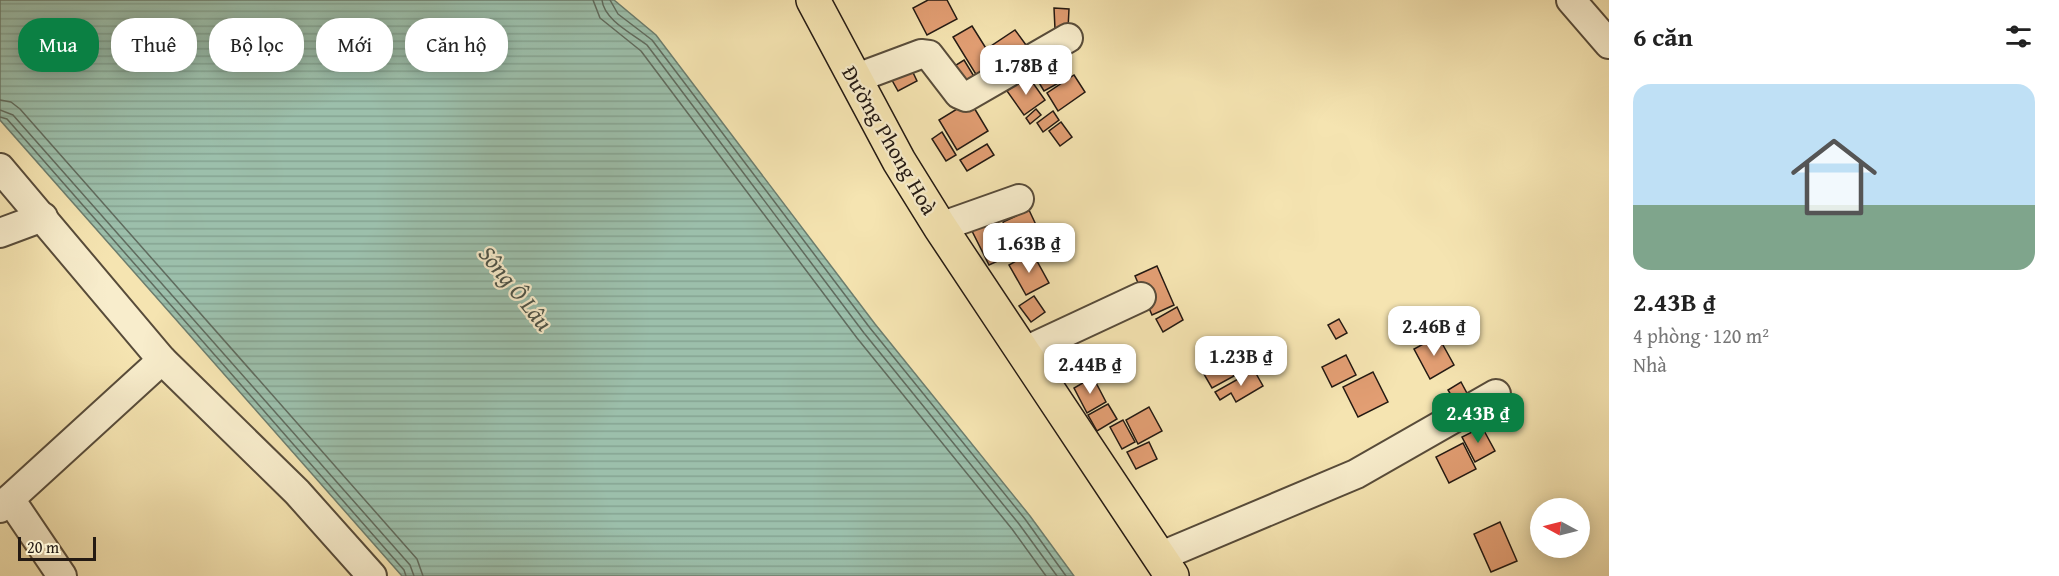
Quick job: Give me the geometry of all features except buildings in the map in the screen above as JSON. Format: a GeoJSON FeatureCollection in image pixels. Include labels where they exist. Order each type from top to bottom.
{"type":"FeatureCollection","features":[{"type":"Feature","properties":{"kind":"main road","name":"Đường Phong Hoà"},"geometry":{"type":"LineString","coordinates":[[813,0],[854,79],[940,227],[1166,567]]}},
{"type":"Feature","properties":{"kind":"street"},"geometry":{"type":"LineString","coordinates":[[1584,5],[1598,34],[1609,44]]}},
{"type":"Feature","properties":{"kind":"street"},"geometry":{"type":"LineString","coordinates":[[854,79],[921,54],[929,55],[959,94],[966,97],[1068,38]]}},
{"type":"Feature","properties":{"kind":"street"},"geometry":{"type":"LineString","coordinates":[[0,168],[162,360],[297,492],[372,576]]}},
{"type":"Feature","properties":{"kind":"street"},"geometry":{"type":"LineString","coordinates":[[940,227],[1019,199]]}},
{"type":"Feature","properties":{"kind":"street"},"geometry":{"type":"LineString","coordinates":[[0,233],[43,217]]}},
{"type":"Feature","properties":{"kind":"street"},"geometry":{"type":"LineString","coordinates":[[1023,352],[1141,297]]}},
{"type":"Feature","properties":{"kind":"street"},"geometry":{"type":"LineString","coordinates":[[62,576],[5,504],[162,360]]}},
{"type":"Feature","properties":{"kind":"street"},"geometry":{"type":"LineString","coordinates":[[1166,567],[1356,474],[1496,394]]}},
{"type":"Feature","properties":{"kind":"water","name":"Sông Ô Lâu"},"geometry":{"type":"Polygon","coordinates":[[[0,0],[614,0],[656,35],[875,324],[1030,516],[1074,576],[402,576],[0,120],[0,0]]]}}]}
